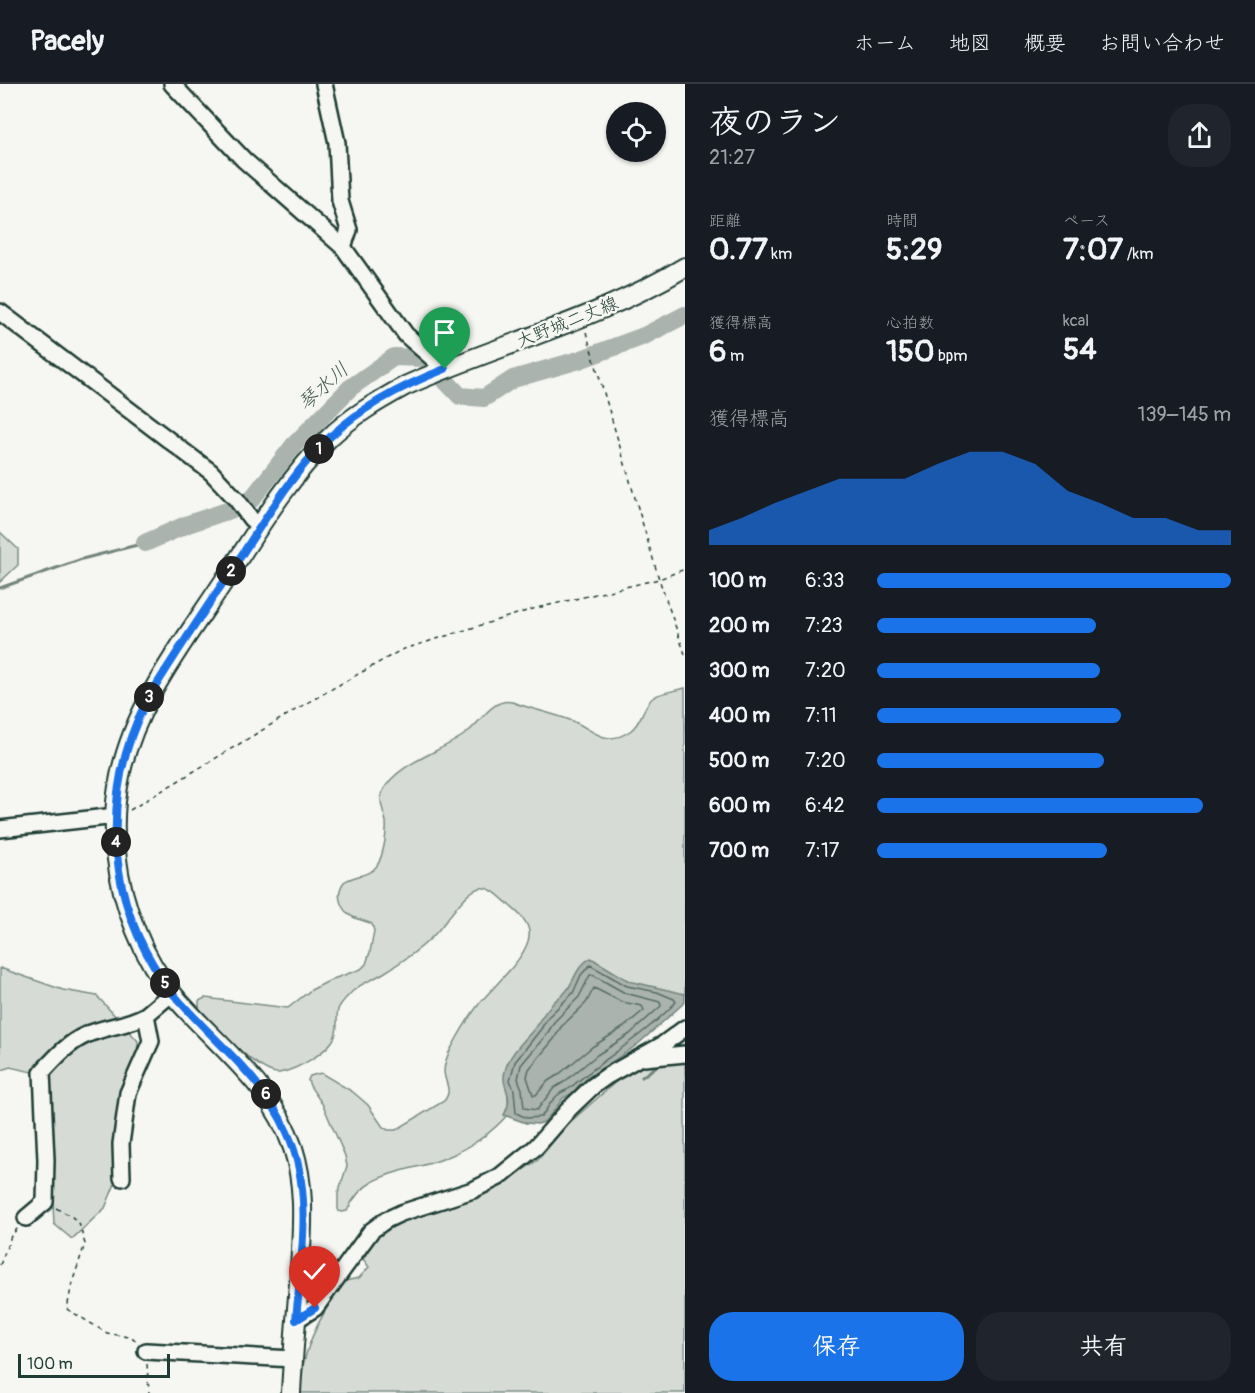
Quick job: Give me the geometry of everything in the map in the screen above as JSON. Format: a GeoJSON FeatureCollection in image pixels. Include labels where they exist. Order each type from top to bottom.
{"type":"FeatureCollection","features":[{"type":"Feature","properties":{"kind":"main road","name":"大野城二丈線"},"geometry":{"type":"LineString","coordinates":[[254,520],[331,436],[378,401],[427,376],[580,318],[642,291],[685,267]]}},
{"type":"Feature","properties":{"kind":"main road"},"geometry":{"type":"LineString","coordinates":[[254,520],[135,724],[120,776],[116,816],[117,867],[124,897],[147,955],[172,993],[258,1084],[288,1133],[300,1173],[303,1198],[291,1393]]}},
{"type":"Feature","properties":{"kind":"street"},"geometry":{"type":"LineString","coordinates":[[172,84],[244,160],[343,247],[406,335],[445,369]]}},
{"type":"Feature","properties":{"kind":"street"},"geometry":{"type":"LineString","coordinates":[[324,84],[337,143],[340,201],[349,230],[343,247]]}},
{"type":"Feature","properties":{"kind":"street"},"geometry":{"type":"LineString","coordinates":[[0,312],[211,472],[254,520]]}},
{"type":"Feature","properties":{"kind":"street"},"geometry":{"type":"LineString","coordinates":[[0,829],[116,816]]}},
{"type":"Feature","properties":{"kind":"street"},"geometry":{"type":"LineString","coordinates":[[26,1218],[45,1202],[46,1160],[42,1072],[66,1047],[86,1035],[133,1022],[146,1015],[172,993]]}},
{"type":"Feature","properties":{"kind":"street"},"geometry":{"type":"LineString","coordinates":[[122,1178],[121,1144],[128,1093],[151,1041],[146,1015]]}},
{"type":"Feature","properties":{"kind":"street"},"geometry":{"type":"LineString","coordinates":[[296,1320],[315,1308],[371,1231],[401,1213],[473,1190],[499,1177],[536,1147],[580,1097],[607,1076],[685,1028]]}},
{"type":"Feature","properties":{"kind":"street"},"geometry":{"type":"LineString","coordinates":[[638,1059],[685,1054]]}},
{"type":"Feature","properties":{"kind":"street"},"geometry":{"type":"LineString","coordinates":[[146,1351],[293,1359]]}},
{"type":"Feature","properties":{"kind":"path"},"geometry":{"type":"LineString","coordinates":[[580,318],[592,348],[659,579],[685,654]]}},
{"type":"Feature","properties":{"kind":"path"},"geometry":{"type":"LineString","coordinates":[[116,816],[400,650],[533,609],[659,579],[685,570]]}},
{"type":"Feature","properties":{"kind":"path"},"geometry":{"type":"LineString","coordinates":[[45,1202],[79,1223],[85,1244],[72,1283],[67,1309],[107,1333],[133,1338],[146,1351],[149,1393]]}},
{"type":"Feature","properties":{"kind":"path"},"geometry":{"type":"LineString","coordinates":[[0,1265],[11,1236],[26,1218]]}},
{"type":"Feature","properties":{"kind":"shaded area"},"geometry":{"type":"Polygon","coordinates":[[[0,532],[18,549],[18,565],[0,582],[0,532]]]}},
{"type":"Feature","properties":{"kind":"shaded area"},"geometry":{"type":"Polygon","coordinates":[[[685,688],[685,996],[507,1083],[509,1113],[488,1133],[472,1145],[445,1158],[389,1174],[377,1180],[355,1197],[347,1211],[338,1211],[338,1193],[347,1166],[345,1156],[323,1105],[310,1086],[308,1080],[310,1076],[321,1073],[353,1092],[368,1105],[383,1127],[388,1130],[396,1130],[444,1101],[448,1094],[444,1069],[449,1052],[475,1009],[525,949],[529,940],[529,931],[524,920],[492,891],[484,888],[474,890],[422,947],[396,966],[352,992],[338,1010],[336,1033],[333,1040],[321,1053],[295,1068],[279,1073],[271,1072],[249,1058],[199,1010],[199,1001],[205,998],[288,1008],[311,990],[361,969],[366,964],[374,931],[372,924],[349,914],[342,906],[339,897],[344,882],[370,872],[379,861],[384,848],[386,827],[381,803],[383,791],[398,773],[465,734],[492,707],[512,702],[570,720],[598,735],[613,738],[621,736],[634,727],[647,704],[654,697],[685,688]]]}},
{"type":"Feature","properties":{"kind":"shaded area"},"geometry":{"type":"Polygon","coordinates":[[[0,968],[63,990],[97,996],[138,1041],[131,1133],[124,1162],[105,1208],[72,1239],[54,1224],[50,1145],[37,1073],[10,1067],[0,1071],[0,968]]]}},
{"type":"Feature","properties":{"kind":"shaded area"},"geometry":{"type":"Polygon","coordinates":[[[685,1039],[685,1393],[301,1393],[304,1363],[320,1320],[345,1281],[359,1278],[369,1267],[363,1259],[377,1236],[413,1216],[460,1201],[505,1182],[538,1160],[568,1124],[619,1079],[685,1039]]]}},
{"type":"Feature","properties":{"kind":"water"},"geometry":{"type":"Polygon","coordinates":[[[591,958],[629,981],[685,994],[685,1002],[637,1045],[563,1098],[544,1122],[526,1123],[504,1115],[509,1101],[504,1077],[510,1059],[548,1009],[570,986],[579,968],[591,958]]]}},
{"type":"Feature","properties":{"kind":"waterway","name":"琴水川"},"geometry":{"type":"LineString","coordinates":[[145,543],[251,500],[294,445],[350,388],[394,357],[424,358],[460,396],[484,398],[513,379],[579,360],[644,336],[685,315]]}},
{"type":"Feature","properties":{"kind":"waterway","name":"琴水川"},"geometry":{"type":"LineString","coordinates":[[0,588],[82,559],[145,543]]}},
{"type":"Feature","properties":{"kind":"waterway"},"geometry":{"type":"LineString","coordinates":[[642,1077],[662,1062]]}},
{"type":"Feature","properties":{"kind":"route"},"geometry":{"type":"LineString","coordinates":[[315,1308],[296,1320],[303,1198],[300,1173],[288,1133],[269,1098],[244,1067],[186,1010],[172,993],[147,955],[130,916],[117,867],[117,798],[120,776],[135,724],[146,702],[260,527],[307,461],[331,436],[378,401],[405,386],[445,369]]}}]}
